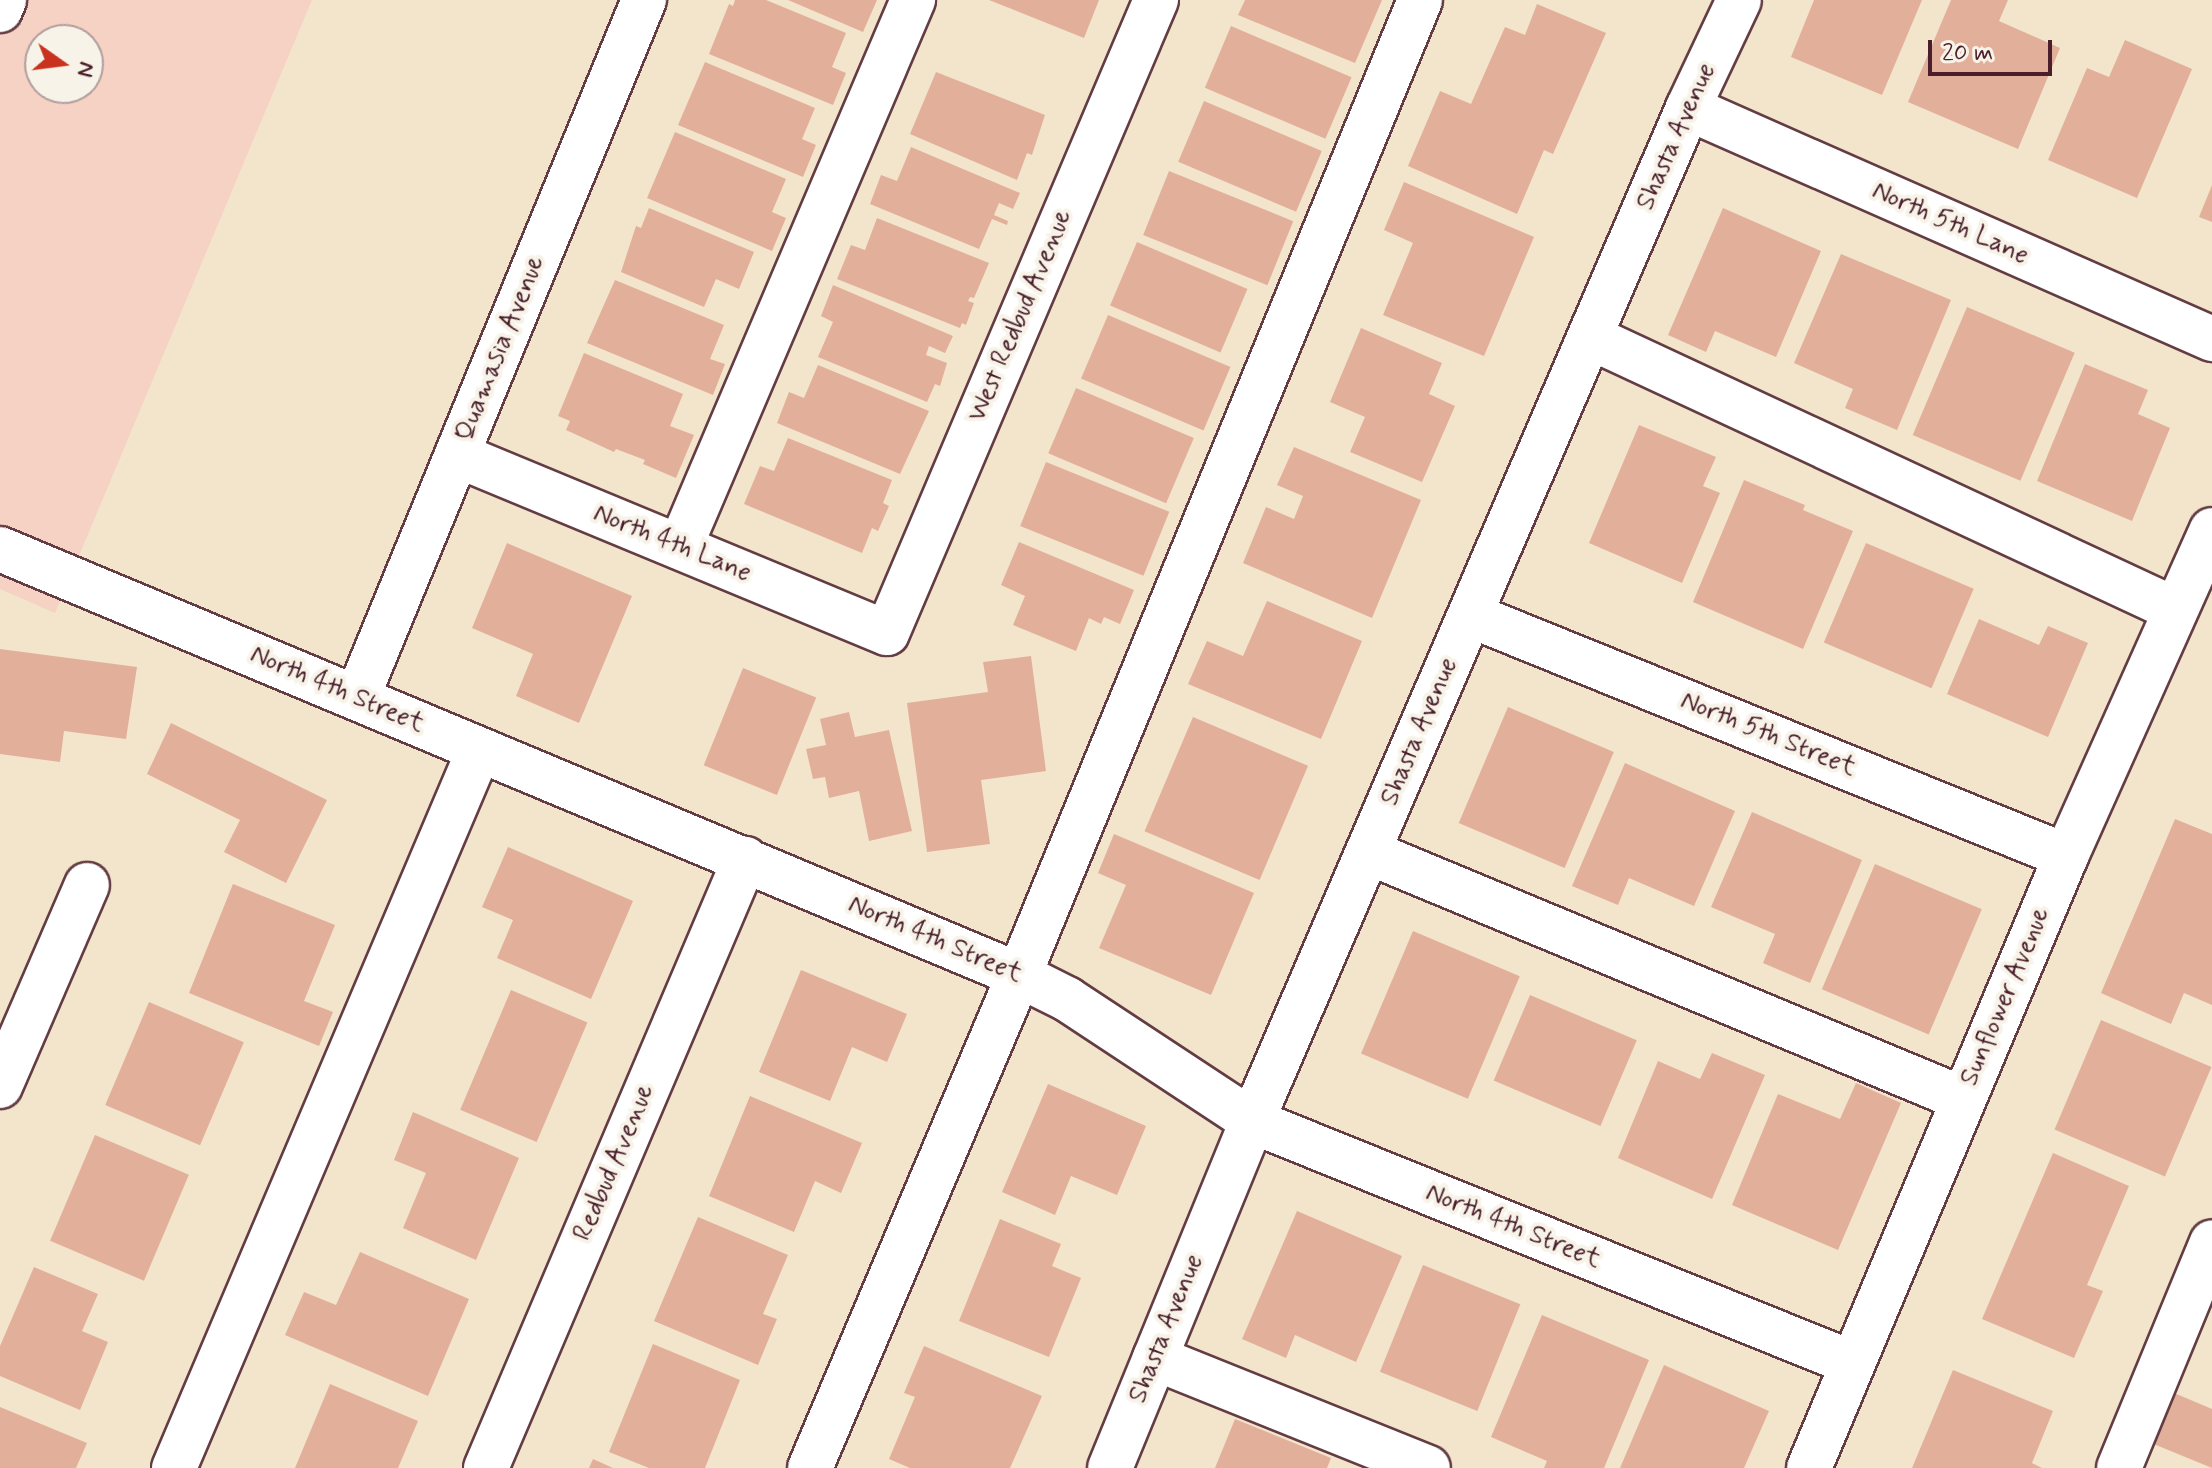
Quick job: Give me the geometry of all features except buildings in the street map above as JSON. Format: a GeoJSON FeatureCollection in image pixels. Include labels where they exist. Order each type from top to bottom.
{"type":"FeatureCollection","features":[{"type":"Feature","properties":{"kind":"street"},"geometry":{"type":"LineString","coordinates":[[0,10],[4,0]]}},
{"type":"Feature","properties":{"kind":"street","name":"Quamasia Avenue"},"geometry":{"type":"LineString","coordinates":[[357,698],[644,0]]}},
{"type":"Feature","properties":{"kind":"street"},"geometry":{"type":"LineString","coordinates":[[680,547],[913,0]]}},
{"type":"Feature","properties":{"kind":"street","name":"West Redbud Avenue"},"geometry":{"type":"LineString","coordinates":[[887,633],[1156,0]]}},
{"type":"Feature","properties":{"kind":"street"},"geometry":{"type":"LineString","coordinates":[[810,1468],[1019,975],[1420,0]]}},
{"type":"Feature","properties":{"kind":"street","name":"Shasta Avenue"},"geometry":{"type":"LineString","coordinates":[[1110,1468],[1252,1121],[1688,108],[1739,0]]}},
{"type":"Feature","properties":{"kind":"street","name":"North 5th Lane"},"geometry":{"type":"LineString","coordinates":[[1688,108],[2212,339]]}},
{"type":"Feature","properties":{"kind":"street"},"geometry":{"type":"LineString","coordinates":[[1590,337],[2176,610]]}},
{"type":"Feature","properties":{"kind":"street","name":"North 4th Lane"},"geometry":{"type":"LineString","coordinates":[[457,455],[887,633]]}},
{"type":"Feature","properties":{"kind":"street","name":"Sunflower Avenue"},"geometry":{"type":"LineString","coordinates":[[1809,1468],[2066,856],[2212,530]]}},
{"type":"Feature","properties":{"kind":"street","name":"North 4th Street"},"geometry":{"type":"LineString","coordinates":[[0,549],[1019,975],[1067,999],[1252,1121],[1852,1363]]}},
{"type":"Feature","properties":{"kind":"street","name":"North 5th Street"},"geometry":{"type":"LineString","coordinates":[[1470,615],[2066,856]]}},
{"type":"Feature","properties":{"kind":"street"},"geometry":{"type":"LineString","coordinates":[[174,1468],[479,750]]}},
{"type":"Feature","properties":{"kind":"street"},"geometry":{"type":"LineString","coordinates":[[1368,852],[1963,1099]]}},
{"type":"Feature","properties":{"kind":"street","name":"Redbud Avenue"},"geometry":{"type":"LineString","coordinates":[[486,1468],[745,859]]}},
{"type":"Feature","properties":{"kind":"street"},"geometry":{"type":"LineString","coordinates":[[0,1086],[87,885]]}},
{"type":"Feature","properties":{"kind":"street"},"geometry":{"type":"LineString","coordinates":[[2119,1468],[2212,1242]]}},
{"type":"Feature","properties":{"kind":"street"},"geometry":{"type":"LineString","coordinates":[[1155,1358],[1428,1468]]}},
{"type":"Feature","properties":{"kind":"shaded area"},"geometry":{"type":"Polygon","coordinates":[[[0,0],[312,0],[55,613],[0,589],[0,0]]]}}]}
